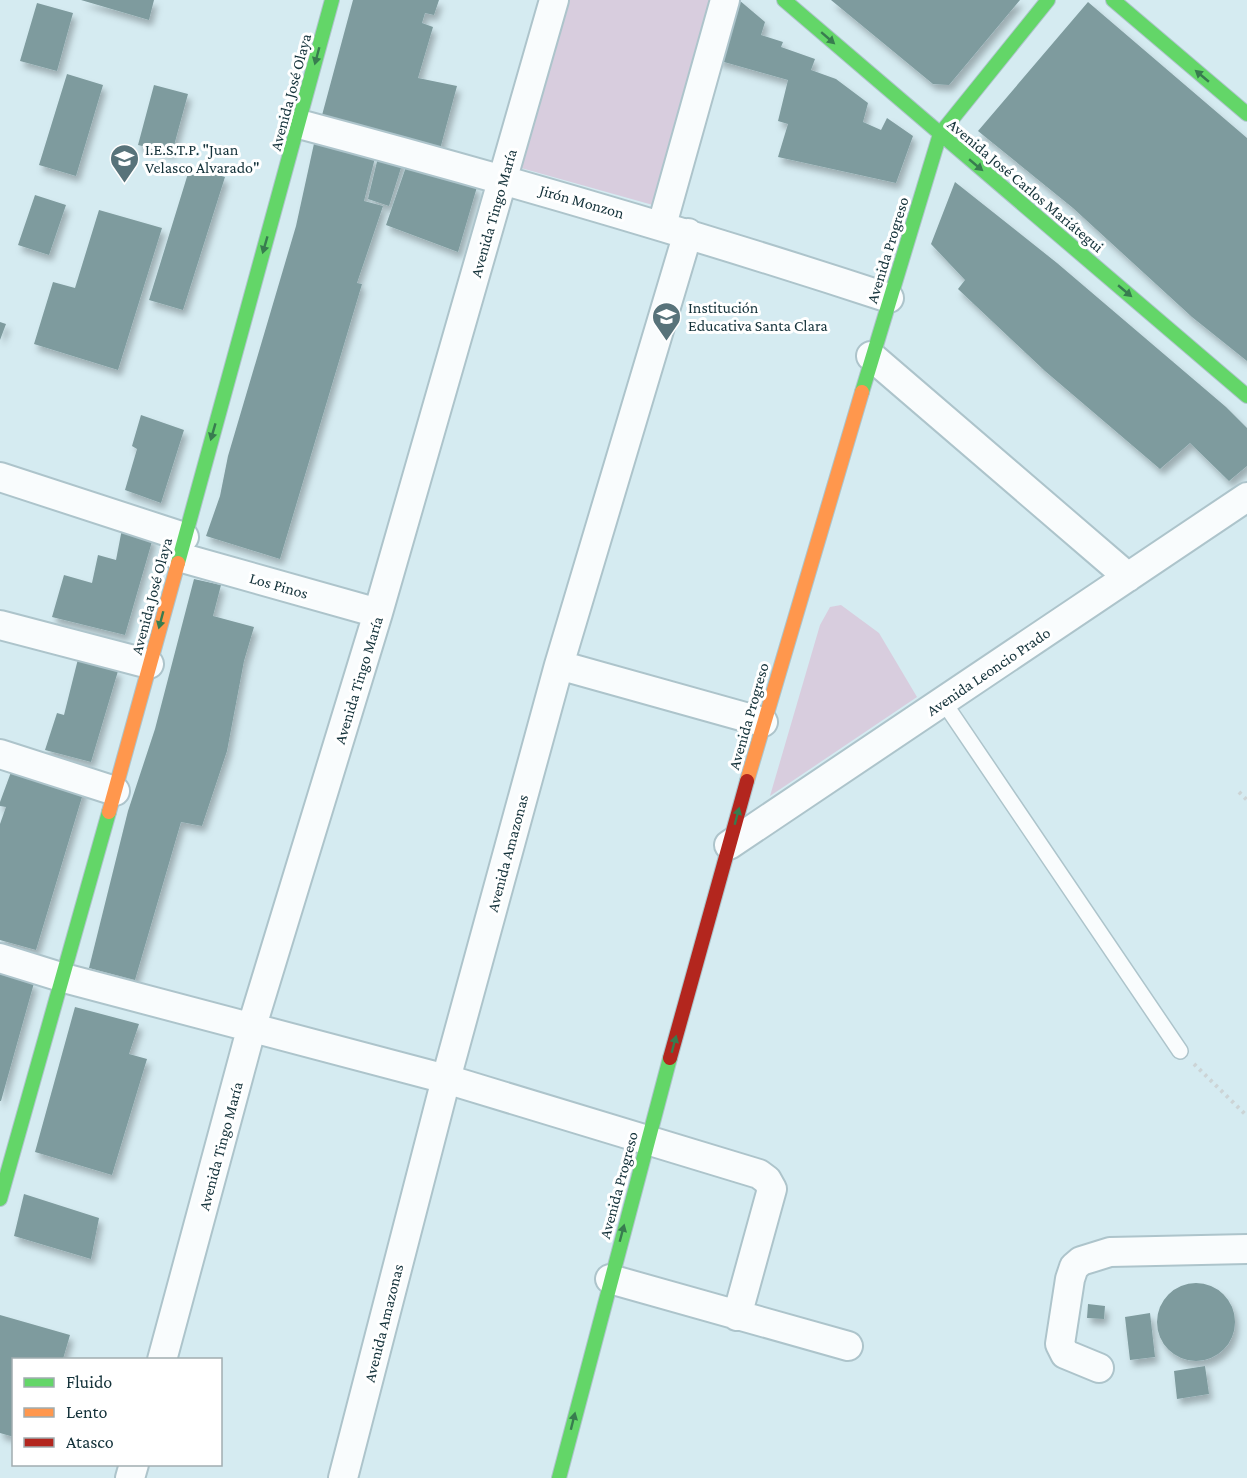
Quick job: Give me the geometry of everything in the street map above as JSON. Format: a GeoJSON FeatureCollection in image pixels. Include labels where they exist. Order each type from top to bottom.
{"type":"FeatureCollection","features":[{"type":"Feature","properties":{"kind":"street","name":"Avenida José Olaya"},"geometry":{"type":"LineString","coordinates":[[0,1199],[64,978],[332,0]]}},
{"type":"Feature","properties":{"kind":"street","name":"Avenida Tingo María"},"geometry":{"type":"LineString","coordinates":[[162,1358],[252,1026],[378,613],[554,0]]}},
{"type":"Feature","properties":{"kind":"street","name":"Avenida Amazonas"},"geometry":{"type":"LineString","coordinates":[[343,1478],[446,1079],[675,229],[725,0]]}},
{"type":"Feature","properties":{"kind":"street","name":"Avenida José Carlos Mariátegui"},"geometry":{"type":"LineString","coordinates":[[784,0],[1247,396]]}},
{"type":"Feature","properties":{"kind":"street","name":"Avenida Progreso"},"geometry":{"type":"LineString","coordinates":[[559,1478],[647,1140],[763,722],[871,356],[940,134],[1048,0]]}},
{"type":"Feature","properties":{"kind":"street"},"geometry":{"type":"LineString","coordinates":[[1113,0],[1247,114]]}},
{"type":"Feature","properties":{"kind":"street","name":"Jirón Monzon"},"geometry":{"type":"LineString","coordinates":[[299,124],[503,178],[675,229],[889,298]]}},
{"type":"Feature","properties":{"kind":"street"},"geometry":{"type":"LineString","coordinates":[[871,356],[1128,577]]}},
{"type":"Feature","properties":{"kind":"street","name":"Los Pinos"},"geometry":{"type":"LineString","coordinates":[[0,477],[182,547],[378,613]]}},
{"type":"Feature","properties":{"kind":"street","name":"Avenida Leoncio Prado"},"geometry":{"type":"LineString","coordinates":[[729,845],[1247,497]]}},
{"type":"Feature","properties":{"kind":"street"},"geometry":{"type":"LineString","coordinates":[[0,625],[149,664]]}},
{"type":"Feature","properties":{"kind":"street"},"geometry":{"type":"LineString","coordinates":[[559,665],[763,722]]}},
{"type":"Feature","properties":{"kind":"street"},"geometry":{"type":"LineString","coordinates":[[0,754],[115,791]]}},
{"type":"Feature","properties":{"kind":"street"},"geometry":{"type":"LineString","coordinates":[[0,958],[64,978],[446,1079],[759,1174],[767,1180],[772,1189],[737,1316]]}},
{"type":"Feature","properties":{"kind":"street"},"geometry":{"type":"LineString","coordinates":[[1099,1368],[1061,1350],[1070,1279],[1074,1267],[1081,1260],[1110,1252],[1247,1249]]}},
{"type":"Feature","properties":{"kind":"street"},"geometry":{"type":"LineString","coordinates":[[610,1279],[848,1346]]}},
{"type":"Feature","properties":{"kind":"lane"},"geometry":{"type":"LineString","coordinates":[[943,701],[1180,1051]]}},
{"type":"Feature","properties":{"kind":"path"},"geometry":{"type":"LineString","coordinates":[[1239,792],[1247,800]]}},
{"type":"Feature","properties":{"kind":"path"},"geometry":{"type":"LineString","coordinates":[[1180,1051],[1247,1116]]}},
{"type":"Feature","properties":{"kind":"shaded area"},"geometry":{"type":"Polygon","coordinates":[[[568,0],[718,0],[660,207],[521,168],[568,0]]]}},
{"type":"Feature","properties":{"kind":"shaded area"},"geometry":{"type":"Polygon","coordinates":[[[841,605],[879,633],[917,697],[770,796],[820,625],[830,607],[841,605]]]}},
{"type":"Feature","properties":{"kind":"building"},"geometry":{"type":"Polygon","coordinates":[[[81,0],[154,0],[149,20],[81,0]]]}},
{"type":"Feature","properties":{"kind":"building"},"geometry":{"type":"Polygon","coordinates":[[[353,0],[439,0],[434,15],[425,13],[422,23],[433,27],[418,78],[457,86],[439,153],[321,119],[353,0]]]}},
{"type":"Feature","properties":{"kind":"building"},"geometry":{"type":"Polygon","coordinates":[[[735,0],[739,0],[765,22],[761,35],[783,42],[781,47],[815,59],[811,70],[836,79],[868,103],[863,122],[881,130],[887,118],[913,136],[896,183],[778,157],[788,124],[778,121],[788,80],[717,60],[735,0]]]}},
{"type":"Feature","properties":{"kind":"building"},"geometry":{"type":"Polygon","coordinates":[[[831,0],[1020,0],[949,85],[933,84],[831,0]]]}},
{"type":"Feature","properties":{"kind":"building"},"geometry":{"type":"Polygon","coordinates":[[[1088,2],[1247,138],[1247,361],[1192,317],[1073,208],[978,131],[1088,2]]]}},
{"type":"Feature","properties":{"kind":"building"},"geometry":{"type":"Polygon","coordinates":[[[37,3],[73,13],[57,71],[20,61],[37,3]]]}},
{"type":"Feature","properties":{"kind":"building"},"geometry":{"type":"Polygon","coordinates":[[[67,74],[103,85],[76,176],[39,165],[67,74]]]}},
{"type":"Feature","properties":{"kind":"building"},"geometry":{"type":"Polygon","coordinates":[[[154,85],[188,94],[172,153],[138,145],[154,85]]]}},
{"type":"Feature","properties":{"kind":"building"},"geometry":{"type":"Polygon","coordinates":[[[315,139],[375,158],[364,201],[383,206],[357,283],[362,284],[280,559],[206,536],[220,496],[228,456],[296,226],[315,139]]]}},
{"type":"Feature","properties":{"kind":"building"},"geometry":{"type":"Polygon","coordinates":[[[380,149],[405,155],[389,206],[368,199],[380,149]]]}},
{"type":"Feature","properties":{"kind":"building"},"geometry":{"type":"Polygon","coordinates":[[[407,164],[477,187],[458,252],[386,225],[407,164]]]}},
{"type":"Feature","properties":{"kind":"building"},"geometry":{"type":"Polygon","coordinates":[[[190,167],[225,177],[183,310],[149,300],[190,167]]]}},
{"type":"Feature","properties":{"kind":"building"},"geometry":{"type":"Polygon","coordinates":[[[955,182],[1057,263],[1226,407],[1247,428],[1247,466],[1229,481],[1190,443],[1160,469],[1045,371],[958,289],[965,280],[931,244],[955,182]]]}},
{"type":"Feature","properties":{"kind":"building"},"geometry":{"type":"Polygon","coordinates":[[[35,195],[66,205],[49,255],[18,245],[35,195]]]}},
{"type":"Feature","properties":{"kind":"building"},"geometry":{"type":"Polygon","coordinates":[[[99,210],[162,228],[118,370],[34,344],[53,282],[75,288],[99,210]]]}},
{"type":"Feature","properties":{"kind":"building"},"geometry":{"type":"Polygon","coordinates":[[[0,322],[6,324],[0,340],[0,322]]]}},
{"type":"Feature","properties":{"kind":"building"},"geometry":{"type":"Polygon","coordinates":[[[141,415],[184,430],[161,503],[125,490],[137,449],[132,446],[141,415]]]}},
{"type":"Feature","properties":{"kind":"building"},"geometry":{"type":"Polygon","coordinates":[[[122,529],[153,538],[125,635],[52,617],[64,575],[92,583],[98,555],[116,560],[122,529]]]}},
{"type":"Feature","properties":{"kind":"building"},"geometry":{"type":"Polygon","coordinates":[[[194,579],[221,585],[213,616],[254,627],[244,661],[227,751],[202,826],[181,822],[135,980],[89,968],[128,811],[155,729],[194,579]]]}},
{"type":"Feature","properties":{"kind":"building"},"geometry":{"type":"Polygon","coordinates":[[[78,659],[118,671],[91,762],[45,750],[57,713],[64,715],[78,659]]]}},
{"type":"Feature","properties":{"kind":"building"},"geometry":{"type":"Polygon","coordinates":[[[14,764],[85,787],[36,950],[0,940],[0,824],[6,807],[0,806],[0,802],[14,764]]]}},
{"type":"Feature","properties":{"kind":"building"},"geometry":{"type":"Polygon","coordinates":[[[0,974],[34,983],[1,1101],[0,1101],[0,974]]]}},
{"type":"Feature","properties":{"kind":"building"},"geometry":{"type":"Polygon","coordinates":[[[75,1007],[139,1024],[129,1054],[147,1059],[112,1175],[35,1152],[75,1007]]]}},
{"type":"Feature","properties":{"kind":"building"},"geometry":{"type":"Polygon","coordinates":[[[24,1194],[99,1218],[91,1259],[14,1236],[24,1194]]]}},
{"type":"Feature","properties":{"kind":"building"},"geometry":{"type":"Polygon","coordinates":[[[1196,1283],[1211,1286],[1228,1300],[1235,1322],[1232,1337],[1218,1354],[1196,1361],[1181,1358],[1164,1344],[1157,1322],[1160,1307],[1174,1290],[1196,1283]]]}},
{"type":"Feature","properties":{"kind":"building"},"geometry":{"type":"Polygon","coordinates":[[[1088,1304],[1105,1306],[1104,1319],[1087,1318],[1088,1304]]]}},
{"type":"Feature","properties":{"kind":"building"},"geometry":{"type":"Polygon","coordinates":[[[1150,1313],[1155,1357],[1130,1360],[1125,1317],[1150,1313]]]}},
{"type":"Feature","properties":{"kind":"building"},"geometry":{"type":"Polygon","coordinates":[[[0,1315],[70,1335],[63,1358],[12,1358],[12,1436],[0,1433],[0,1315]]]}},
{"type":"Feature","properties":{"kind":"building"},"geometry":{"type":"Polygon","coordinates":[[[1205,1366],[1209,1394],[1177,1399],[1174,1371],[1205,1366]]]}},
{"type":"Feature","properties":{"kind":"traffic: fast"},"geometry":{"type":"LineString","coordinates":[[178,563],[332,0]]}},
{"type":"Feature","properties":{"kind":"traffic: fast"},"geometry":{"type":"LineString","coordinates":[[784,0],[1247,396]]}},
{"type":"Feature","properties":{"kind":"traffic: fast"},"geometry":{"type":"LineString","coordinates":[[862,392],[940,134],[1048,0]]}},
{"type":"Feature","properties":{"kind":"traffic: fast"},"geometry":{"type":"LineString","coordinates":[[1113,0],[1247,114]]}},
{"type":"Feature","properties":{"kind":"traffic: fast"},"geometry":{"type":"LineString","coordinates":[[0,1199],[109,812]]}},
{"type":"Feature","properties":{"kind":"traffic: fast"},"geometry":{"type":"LineString","coordinates":[[559,1478],[670,1058]]}},
{"type":"Feature","properties":{"kind":"traffic: slow"},"geometry":{"type":"LineString","coordinates":[[747,781],[862,392]]}},
{"type":"Feature","properties":{"kind":"traffic: slow"},"geometry":{"type":"LineString","coordinates":[[109,812],[178,563]]}},
{"type":"Feature","properties":{"kind":"traffic: jam"},"geometry":{"type":"LineString","coordinates":[[670,1058],[747,781]]}},
{"type":"Feature","properties":{"kind":"place","name":"I.E.S.T.P. \"Juan Velasco Alvarado\""},"geometry":{"type":"Point","coordinates":[124,184]}},
{"type":"Feature","properties":{"kind":"place","name":"Institución Educativa Santa Clara"},"geometry":{"type":"Point","coordinates":[667,342]}}]}
